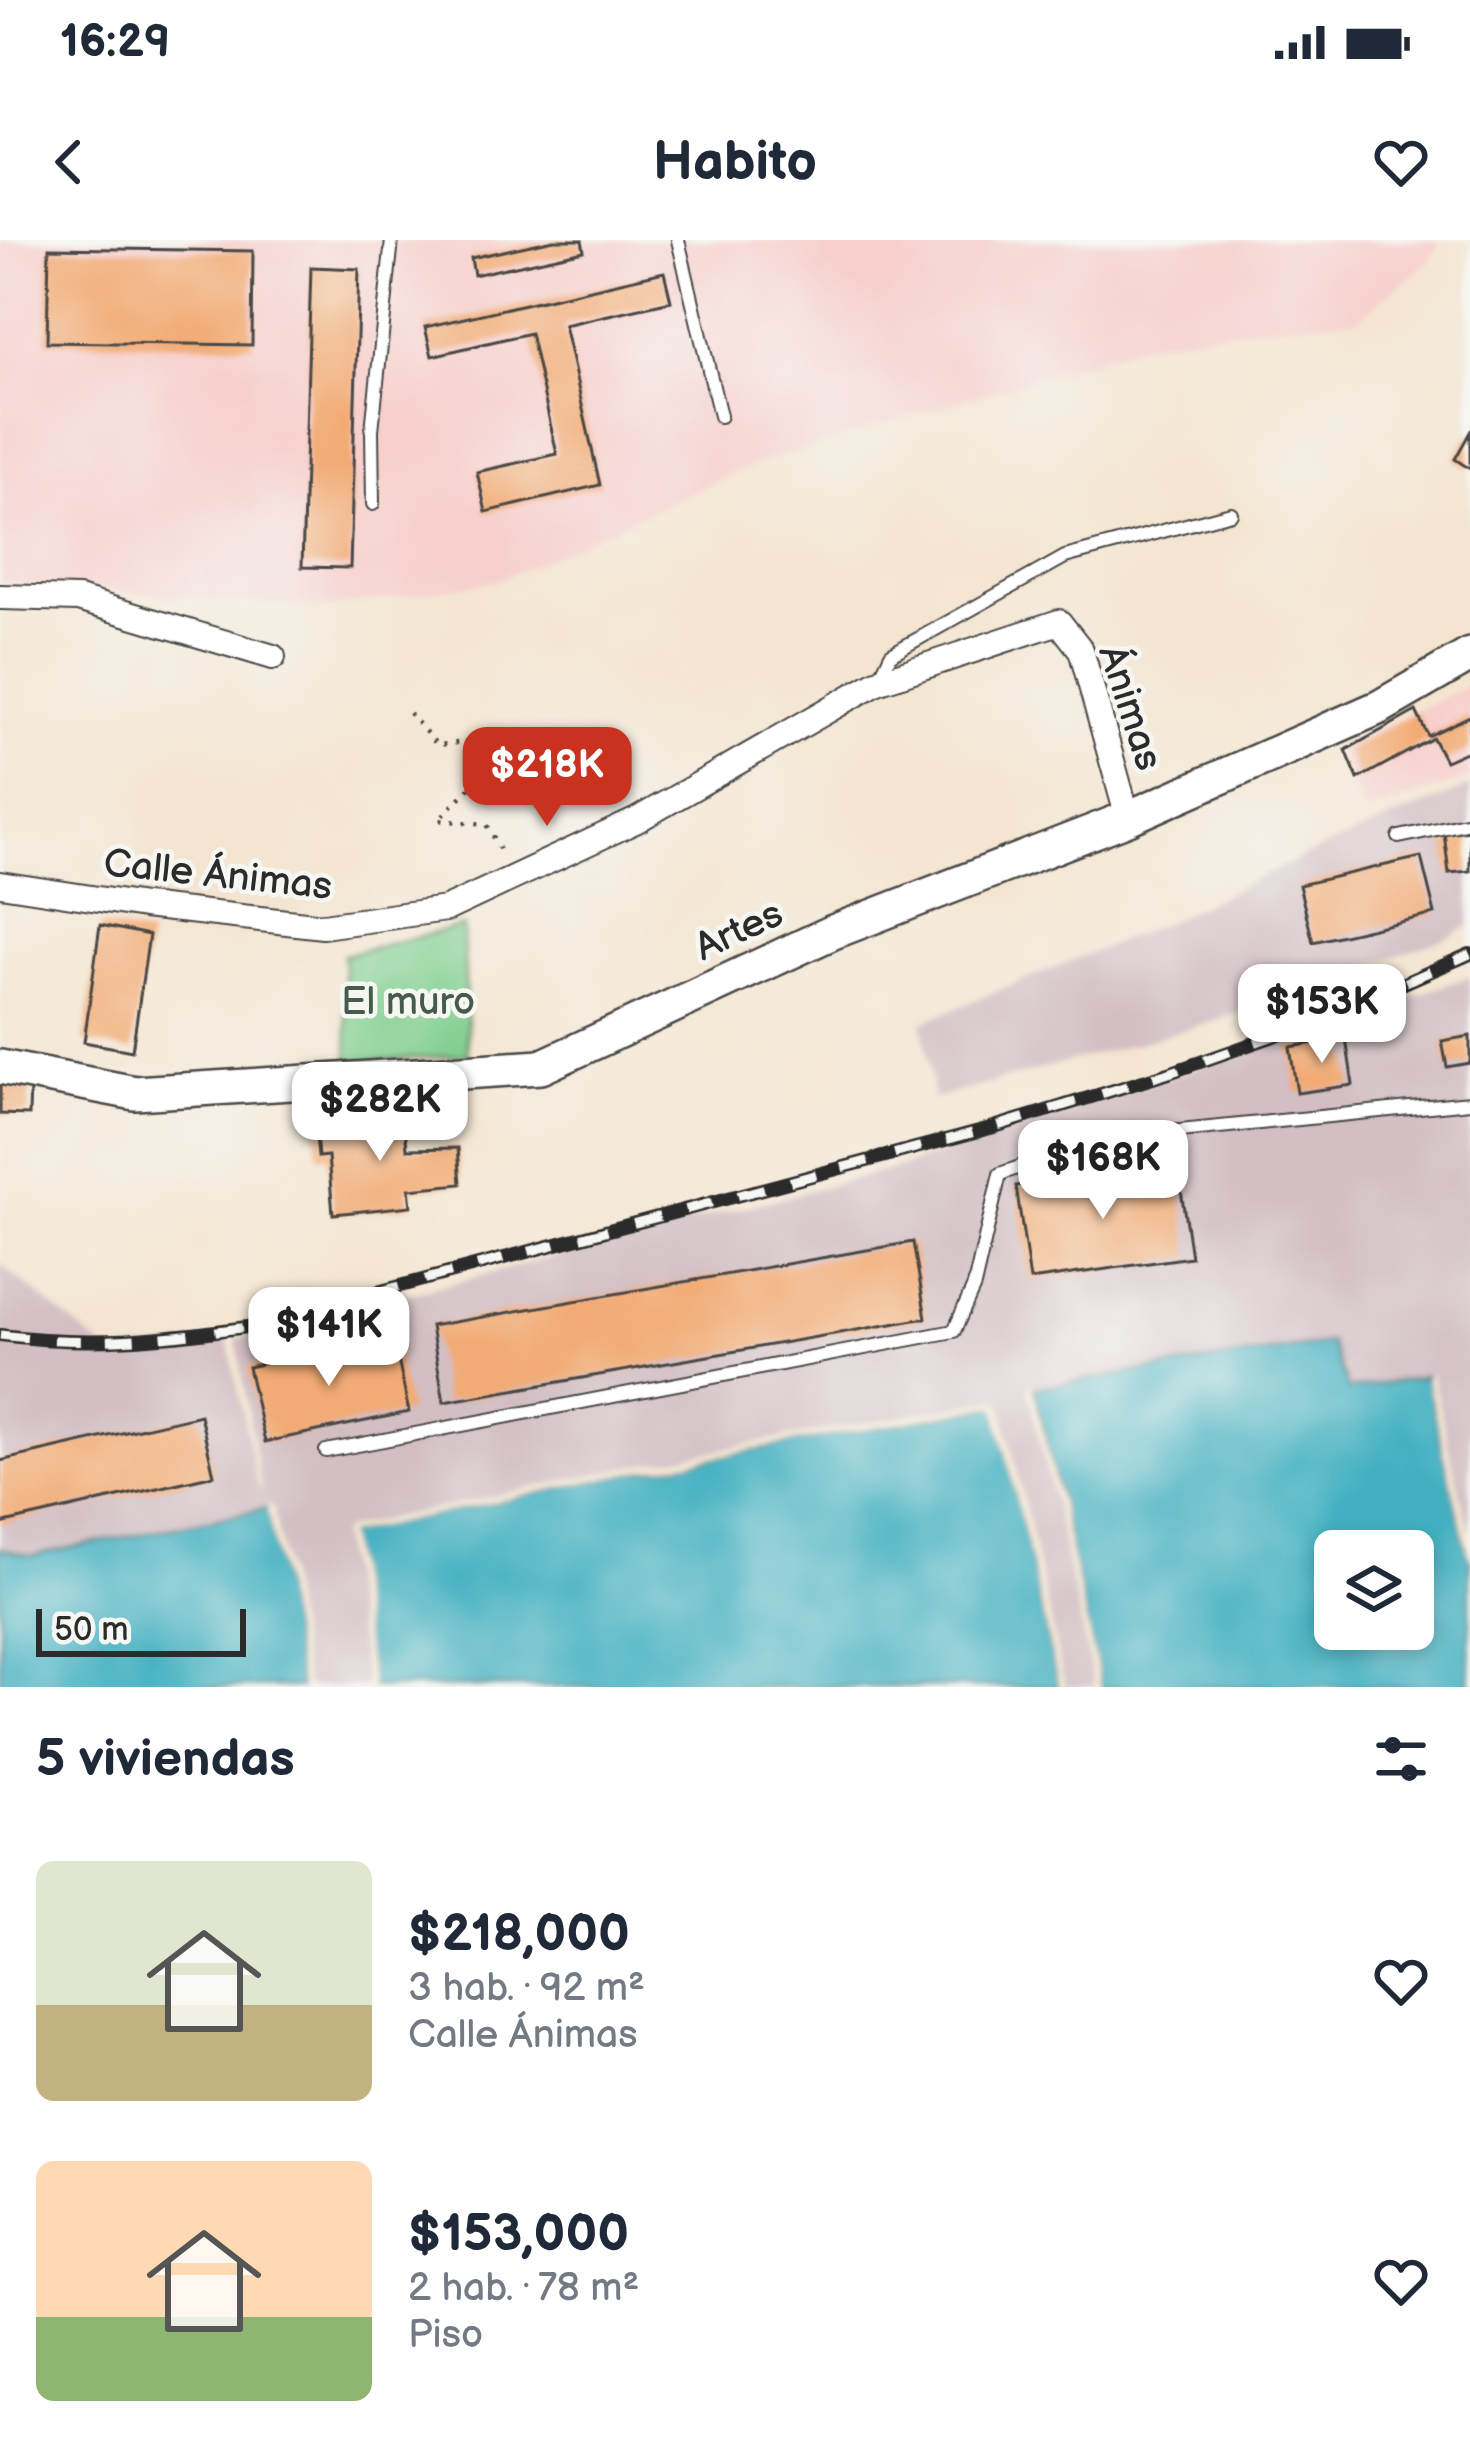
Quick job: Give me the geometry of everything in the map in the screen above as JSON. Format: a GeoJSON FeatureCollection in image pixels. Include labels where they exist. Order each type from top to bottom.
{"type":"FeatureCollection","features":[{"type":"Feature","properties":{"kind":"main road","name":"Artes"},"geometry":{"type":"LineString","coordinates":[[0,1067],[135,1094],[541,1067],[833,932],[1129,818],[1380,707],[1470,655]]}},
{"type":"Feature","properties":{"kind":"street"},"geometry":{"type":"LineString","coordinates":[[0,597],[78,599],[273,657]]}},
{"type":"Feature","properties":{"kind":"street","name":"Calle Ánimas"},"geometry":{"type":"LineString","coordinates":[[0,884],[323,926],[446,909],[638,820],[877,682],[1059,622]]}},
{"type":"Feature","properties":{"kind":"street","name":"Ánimas"},"geometry":{"type":"LineString","coordinates":[[1059,622],[1082,650],[1129,818]]}},
{"type":"Feature","properties":{"kind":"lane"},"geometry":{"type":"LineString","coordinates":[[373,504],[372,430],[392,240]]}},
{"type":"Feature","properties":{"kind":"lane"},"geometry":{"type":"LineString","coordinates":[[678,240],[720,416]]}},
{"type":"Feature","properties":{"kind":"lane","name":"Calle Ánimas"},"geometry":{"type":"LineString","coordinates":[[877,682],[891,654],[1065,557],[1231,514]]}},
{"type":"Feature","properties":{"kind":"lane"},"geometry":{"type":"LineString","coordinates":[[1399,838],[1470,822]]}},
{"type":"Feature","properties":{"kind":"lane"},"geometry":{"type":"LineString","coordinates":[[326,1451],[954,1331],[974,1286],[1000,1174],[1099,1138],[1470,1102]]}},
{"type":"Feature","properties":{"kind":"path"},"geometry":{"type":"LineString","coordinates":[[410,713],[437,745],[489,740],[498,760],[438,820],[488,824],[513,878]]}},
{"type":"Feature","properties":{"kind":"shaded area"},"geometry":{"type":"Polygon","coordinates":[[[0,240],[1441,240],[1430,261],[1357,319],[1149,342],[743,469],[496,581],[328,608],[0,582],[0,240]]]}},
{"type":"Feature","properties":{"kind":"shaded area"},"geometry":{"type":"Polygon","coordinates":[[[1470,684],[1470,778],[1364,813],[1338,748],[1470,684]]]}},
{"type":"Feature","properties":{"kind":"shaded area"},"geometry":{"type":"Polygon","coordinates":[[[1470,786],[1470,926],[1212,1022],[934,1099],[922,1022],[1169,921],[1304,856],[1470,786]]]}},
{"type":"Feature","properties":{"kind":"shaded area"},"geometry":{"type":"Polygon","coordinates":[[[1470,977],[1470,1561],[1426,1376],[1348,1390],[1329,1343],[1034,1388],[1101,1687],[1059,1687],[996,1406],[347,1534],[372,1687],[301,1687],[267,1509],[31,1556],[0,1548],[0,1264],[109,1352],[228,1340],[262,1494],[236,1339],[897,1168],[1470,977]]]}},
{"type":"Feature","properties":{"kind":"green space","name":"El muro"},"geometry":{"type":"Polygon","coordinates":[[[463,926],[468,1055],[349,1062],[343,955],[463,926]]]}},
{"type":"Feature","properties":{"kind":"water"},"geometry":{"type":"Polygon","coordinates":[[[1330,1343],[1349,1390],[1426,1376],[1470,1561],[1470,1687],[1101,1687],[1034,1388],[1330,1343]]]}},
{"type":"Feature","properties":{"kind":"water"},"geometry":{"type":"Polygon","coordinates":[[[996,1405],[1059,1687],[372,1687],[346,1534],[638,1471],[996,1405]]]}},
{"type":"Feature","properties":{"kind":"water"},"geometry":{"type":"Polygon","coordinates":[[[268,1508],[301,1687],[0,1687],[0,1548],[31,1556],[268,1508]]]}},
{"type":"Feature","properties":{"kind":"pier"},"geometry":{"type":"Polygon","coordinates":[[[1431,1373],[1470,1535],[1470,1561],[1426,1376],[1431,1373]]]}},
{"type":"Feature","properties":{"kind":"pier"},"geometry":{"type":"Polygon","coordinates":[[[1032,1382],[1101,1687],[1095,1687],[1028,1389],[1032,1382]]]}},
{"type":"Feature","properties":{"kind":"pier"},"geometry":{"type":"Polygon","coordinates":[[[996,1399],[1002,1404],[1065,1687],[1059,1687],[995,1405],[638,1471],[347,1534],[372,1687],[366,1687],[340,1535],[344,1529],[637,1465],[996,1399]]]}},
{"type":"Feature","properties":{"kind":"pier"},"geometry":{"type":"Polygon","coordinates":[[[266,1503],[273,1507],[307,1687],[301,1687],[266,1503]]]}},
{"type":"Feature","properties":{"kind":"building"},"geometry":{"type":"Polygon","coordinates":[[[554,240],[582,240],[584,251],[474,275],[471,258],[554,240]]]}},
{"type":"Feature","properties":{"kind":"building"},"geometry":{"type":"Polygon","coordinates":[[[49,248],[253,251],[252,345],[47,342],[49,248]]]}},
{"type":"Feature","properties":{"kind":"building"},"geometry":{"type":"Polygon","coordinates":[[[311,267],[359,269],[350,568],[302,567],[311,267]]]}},
{"type":"Feature","properties":{"kind":"building"},"geometry":{"type":"Polygon","coordinates":[[[664,272],[671,301],[564,325],[600,485],[486,512],[477,472],[557,454],[530,333],[432,356],[425,327],[664,272]]]}},
{"type":"Feature","properties":{"kind":"building"},"geometry":{"type":"Polygon","coordinates":[[[1470,432],[1470,469],[1455,459],[1470,432]]]}},
{"type":"Feature","properties":{"kind":"building"},"geometry":{"type":"Polygon","coordinates":[[[1416,711],[1428,736],[1470,716],[1470,750],[1445,761],[1433,738],[1358,779],[1346,750],[1416,711]]]}},
{"type":"Feature","properties":{"kind":"building"},"geometry":{"type":"Polygon","coordinates":[[[1470,830],[1470,871],[1449,873],[1444,833],[1470,830]]]}},
{"type":"Feature","properties":{"kind":"building"},"geometry":{"type":"Polygon","coordinates":[[[1421,857],[1435,914],[1313,942],[1299,885],[1421,857]]]}},
{"type":"Feature","properties":{"kind":"building"},"geometry":{"type":"Polygon","coordinates":[[[100,925],[149,935],[132,1051],[84,1042],[100,925]]]}},
{"type":"Feature","properties":{"kind":"building"},"geometry":{"type":"Polygon","coordinates":[[[1470,1036],[1470,1063],[1447,1067],[1442,1041],[1470,1036]]]}},
{"type":"Feature","properties":{"kind":"building"},"geometry":{"type":"Polygon","coordinates":[[[1346,1038],[1353,1085],[1297,1093],[1290,1047],[1346,1038]]]}},
{"type":"Feature","properties":{"kind":"building"},"geometry":{"type":"Polygon","coordinates":[[[0,1081],[30,1082],[29,1115],[0,1114],[0,1081]]]}},
{"type":"Feature","properties":{"kind":"building"},"geometry":{"type":"Polygon","coordinates":[[[404,1116],[407,1149],[458,1148],[461,1184],[409,1189],[411,1206],[333,1214],[328,1156],[318,1157],[315,1124],[404,1116]]]}},
{"type":"Feature","properties":{"kind":"building"},"geometry":{"type":"Polygon","coordinates":[[[1177,1163],[1191,1257],[1030,1280],[1016,1186],[1177,1163]]]}},
{"type":"Feature","properties":{"kind":"building"},"geometry":{"type":"Polygon","coordinates":[[[913,1242],[926,1318],[444,1402],[431,1326],[913,1242]]]}},
{"type":"Feature","properties":{"kind":"building"},"geometry":{"type":"Polygon","coordinates":[[[393,1336],[409,1412],[265,1442],[248,1367],[393,1336]]]}},
{"type":"Feature","properties":{"kind":"building"},"geometry":{"type":"Polygon","coordinates":[[[200,1415],[214,1475],[0,1524],[0,1461],[200,1415]]]}},
{"type":"Feature","properties":{"kind":"railway"},"geometry":{"type":"LineString","coordinates":[[0,1335],[124,1340],[247,1327],[994,1127],[1322,1019],[1470,954]]}}]}
